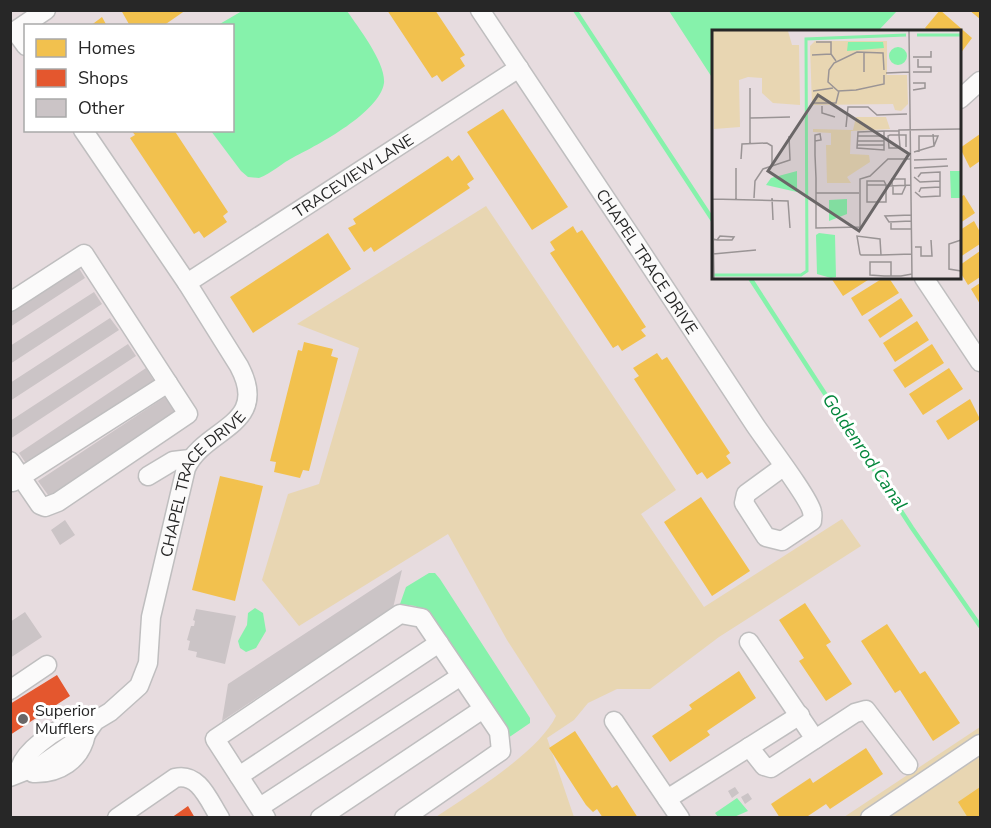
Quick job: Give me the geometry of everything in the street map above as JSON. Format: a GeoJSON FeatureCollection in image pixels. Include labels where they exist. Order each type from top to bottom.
{"type":"FeatureCollection","features":[{"type":"Feature","properties":{"kind":"street"},"geometry":{"type":"LineString","coordinates":[[25,24],[46,10]]}},
{"type":"Feature","properties":{"kind":"street","name":"CHAPEL TRACE DRIVE"},"geometry":{"type":"LineString","coordinates":[[480,10],[519,68],[783,467],[812,511],[812,521],[782,541],[766,537],[744,503],[746,494],[783,467]]}},
{"type":"Feature","properties":{"kind":"street"},"geometry":{"type":"LineString","coordinates":[[24,25],[15,31],[24,43]]}},
{"type":"Feature","properties":{"kind":"street","name":"TRACEVIEW LANE"},"geometry":{"type":"LineString","coordinates":[[187,283],[519,68]]}},
{"type":"Feature","properties":{"kind":"street"},"geometry":{"type":"LineString","coordinates":[[961,98],[981,81]]}},
{"type":"Feature","properties":{"kind":"street","name":"CHAPEL TRACE DRIVE"},"geometry":{"type":"LineString","coordinates":[[15,774],[45,773],[61,767],[78,755],[84,747],[90,728],[139,686],[148,663],[151,617],[190,459],[243,415],[249,395],[246,378],[239,366],[187,283],[84,132]]}},
{"type":"Feature","properties":{"kind":"street"},"geometry":{"type":"LineString","coordinates":[[10,302],[84,254],[188,414],[58,502],[45,507],[40,505],[16,480],[10,461]]}},
{"type":"Feature","properties":{"kind":"street"},"geometry":{"type":"LineString","coordinates":[[925,279],[981,362]]}},
{"type":"Feature","properties":{"kind":"street"},"geometry":{"type":"LineString","coordinates":[[16,480],[168,383]]}},
{"type":"Feature","properties":{"kind":"street"},"geometry":{"type":"LineString","coordinates":[[148,476],[173,461],[190,459]]}},
{"type":"Feature","properties":{"kind":"street"},"geometry":{"type":"LineString","coordinates":[[404,818],[501,751],[499,732],[422,618],[400,614],[216,739],[263,812],[461,676]]}},
{"type":"Feature","properties":{"kind":"street"},"geometry":{"type":"LineString","coordinates":[[749,642],[815,739]]}},
{"type":"Feature","properties":{"kind":"street"},"geometry":{"type":"LineString","coordinates":[[239,776],[439,643]]}},
{"type":"Feature","properties":{"kind":"street"},"geometry":{"type":"LineString","coordinates":[[10,690],[47,665]]}},
{"type":"Feature","properties":{"kind":"street"},"geometry":{"type":"LineString","coordinates":[[320,818],[483,709]]}},
{"type":"Feature","properties":{"kind":"street"},"geometry":{"type":"LineString","coordinates":[[749,747],[764,766],[771,768],[815,739],[866,710],[908,765]]}},
{"type":"Feature","properties":{"kind":"street"},"geometry":{"type":"LineString","coordinates":[[667,799],[800,715]]}},
{"type":"Feature","properties":{"kind":"street"},"geometry":{"type":"LineString","coordinates":[[614,721],[680,818]]}},
{"type":"Feature","properties":{"kind":"street","name":"CHAPEL TRACE DRIVE"},"geometry":{"type":"LineString","coordinates":[[15,774],[26,755],[66,726],[90,728]]}},
{"type":"Feature","properties":{"kind":"street"},"geometry":{"type":"LineString","coordinates":[[870,818],[981,744]]}},
{"type":"Feature","properties":{"kind":"street"},"geometry":{"type":"LineString","coordinates":[[117,818],[175,778],[182,777],[193,779],[198,784],[220,818]]}},
{"type":"Feature","properties":{"kind":"shaded area"},"geometry":{"type":"Polygon","coordinates":[[[242,11],[347,11],[381,66],[384,83],[380,94],[360,116],[332,136],[259,178],[248,177],[212,132],[234,132],[234,24],[220,24],[242,11]]]}},
{"type":"Feature","properties":{"kind":"shaded area"},"geometry":{"type":"Polygon","coordinates":[[[669,11],[897,11],[879,30],[712,30],[712,77],[669,11]]]}},
{"type":"Feature","properties":{"kind":"shaded area"},"geometry":{"type":"Polygon","coordinates":[[[486,206],[676,490],[641,514],[704,607],[842,519],[861,546],[719,637],[650,689],[617,689],[588,703],[574,720],[547,738],[574,817],[436,817],[520,758],[547,730],[556,716],[507,640],[448,534],[299,626],[262,580],[288,494],[319,484],[359,348],[297,324],[486,206]]]}},
{"type":"Feature","properties":{"kind":"shaded area"},"geometry":{"type":"Polygon","coordinates":[[[429,573],[435,573],[440,579],[530,718],[530,723],[508,738],[424,611],[415,606],[400,604],[406,587],[429,573]]]}},
{"type":"Feature","properties":{"kind":"shaded area"},"geometry":{"type":"Polygon","coordinates":[[[255,608],[263,613],[266,631],[256,648],[246,652],[240,648],[238,641],[247,625],[248,613],[255,608]]]}},
{"type":"Feature","properties":{"kind":"shaded area"},"geometry":{"type":"Polygon","coordinates":[[[980,727],[980,817],[844,817],[980,727]]]}},
{"type":"Feature","properties":{"kind":"shaded area"},"geometry":{"type":"Polygon","coordinates":[[[737,798],[748,811],[734,817],[718,817],[715,813],[737,798]]]}},
{"type":"Feature","properties":{"kind":"building: Homes"},"geometry":{"type":"Polygon","coordinates":[[[121,10],[186,10],[166,24],[129,24],[121,10]]]}},
{"type":"Feature","properties":{"kind":"building: Homes"},"geometry":{"type":"Polygon","coordinates":[[[387,10],[435,10],[465,55],[460,58],[465,66],[442,82],[437,75],[432,78],[387,10]]]}},
{"type":"Feature","properties":{"kind":"building: Homes"},"geometry":{"type":"Polygon","coordinates":[[[940,10],[972,38],[961,53],[961,30],[928,30],[925,28],[940,10]]]}},
{"type":"Feature","properties":{"kind":"building: Homes"},"geometry":{"type":"Polygon","coordinates":[[[969,10],[980,10],[980,19],[969,10]]]}},
{"type":"Feature","properties":{"kind":"building: Homes"},"geometry":{"type":"Polygon","coordinates":[[[102,17],[106,24],[93,24],[102,17]]]}},
{"type":"Feature","properties":{"kind":"building: Homes"},"geometry":{"type":"Polygon","coordinates":[[[503,109],[568,207],[532,230],[467,132],[503,109]]]}},
{"type":"Feature","properties":{"kind":"building: Homes"},"geometry":{"type":"Polygon","coordinates":[[[133,132],[175,132],[228,212],[223,216],[227,222],[204,238],[199,231],[194,234],[130,138],[135,135],[133,132]]]}},
{"type":"Feature","properties":{"kind":"building: Homes"},"geometry":{"type":"Polygon","coordinates":[[[980,134],[980,161],[970,168],[961,147],[980,134]]]}},
{"type":"Feature","properties":{"kind":"building: Homes"},"geometry":{"type":"Polygon","coordinates":[[[459,155],[474,179],[467,184],[470,188],[374,252],[371,247],[364,252],[348,228],[356,224],[353,219],[448,156],[452,161],[459,155]]]}},
{"type":"Feature","properties":{"kind":"building: Homes"},"geometry":{"type":"Polygon","coordinates":[[[964,195],[975,213],[961,222],[961,196],[964,195]]]}},
{"type":"Feature","properties":{"kind":"building: Homes"},"geometry":{"type":"Polygon","coordinates":[[[974,221],[980,232],[980,244],[961,256],[961,229],[974,221]]]}},
{"type":"Feature","properties":{"kind":"building: Homes"},"geometry":{"type":"Polygon","coordinates":[[[573,226],[577,233],[582,230],[646,327],[641,330],[646,336],[622,351],[618,345],[613,348],[550,253],[555,250],[550,242],[573,226]]]}},
{"type":"Feature","properties":{"kind":"building: Homes"},"geometry":{"type":"Polygon","coordinates":[[[328,233],[351,269],[253,333],[230,297],[328,233]]]}},
{"type":"Feature","properties":{"kind":"building: Homes"},"geometry":{"type":"Polygon","coordinates":[[[980,251],[980,277],[968,285],[961,274],[961,264],[980,251]]]}},
{"type":"Feature","properties":{"kind":"building: Homes"},"geometry":{"type":"Polygon","coordinates":[[[832,279],[869,279],[843,296],[832,279]]]}},
{"type":"Feature","properties":{"kind":"building: Homes"},"geometry":{"type":"Polygon","coordinates":[[[881,279],[890,279],[899,293],[862,316],[851,298],[881,279]]]}},
{"type":"Feature","properties":{"kind":"building: Homes"},"geometry":{"type":"Polygon","coordinates":[[[980,283],[980,304],[971,289],[980,283]]]}},
{"type":"Feature","properties":{"kind":"building: Homes"},"geometry":{"type":"Polygon","coordinates":[[[901,298],[913,316],[880,338],[868,320],[901,298]]]}},
{"type":"Feature","properties":{"kind":"building: Homes"},"geometry":{"type":"Polygon","coordinates":[[[917,321],[929,340],[895,362],[883,343],[917,321]]]}},
{"type":"Feature","properties":{"kind":"building: Homes"},"geometry":{"type":"Polygon","coordinates":[[[304,342],[333,349],[331,356],[338,358],[309,471],[303,470],[300,478],[274,472],[276,462],[270,461],[298,350],[302,351],[304,342]]]}},
{"type":"Feature","properties":{"kind":"building: Homes"},"geometry":{"type":"Polygon","coordinates":[[[932,344],[944,363],[905,388],[893,370],[932,344]]]}},
{"type":"Feature","properties":{"kind":"building: Homes"},"geometry":{"type":"Polygon","coordinates":[[[657,353],[662,360],[667,357],[730,453],[726,456],[731,463],[707,479],[702,472],[697,475],[634,379],[639,376],[633,368],[657,353]]]}},
{"type":"Feature","properties":{"kind":"building: Homes"},"geometry":{"type":"Polygon","coordinates":[[[949,368],[963,389],[923,415],[909,394],[949,368]]]}},
{"type":"Feature","properties":{"kind":"building: Homes"},"geometry":{"type":"Polygon","coordinates":[[[970,399],[980,419],[948,440],[936,421],[970,399]]]}},
{"type":"Feature","properties":{"kind":"building: Homes"},"geometry":{"type":"Polygon","coordinates":[[[220,476],[263,486],[235,601],[192,590],[220,476]]]}},
{"type":"Feature","properties":{"kind":"building: Homes"},"geometry":{"type":"Polygon","coordinates":[[[701,497],[750,571],[712,596],[664,522],[701,497]]]}},
{"type":"Feature","properties":{"kind":"building: Homes"},"geometry":{"type":"Polygon","coordinates":[[[805,603],[831,642],[826,645],[852,684],[826,701],[799,661],[804,658],[779,620],[805,603]]]}},
{"type":"Feature","properties":{"kind":"building: Homes"},"geometry":{"type":"Polygon","coordinates":[[[887,624],[920,674],[925,671],[960,723],[933,741],[900,690],[895,693],[861,641],[887,624]]]}},
{"type":"Feature","properties":{"kind":"building: Homes"},"geometry":{"type":"Polygon","coordinates":[[[739,671],[756,698],[707,731],[710,735],[670,762],[652,736],[692,709],[689,705],[739,671]]]}},
{"type":"Feature","properties":{"kind":"building: Homes"},"geometry":{"type":"Polygon","coordinates":[[[575,731],[612,788],[617,785],[638,818],[603,818],[597,809],[593,812],[586,805],[549,748],[575,731]]]}},
{"type":"Feature","properties":{"kind":"building: Homes"},"geometry":{"type":"Polygon","coordinates":[[[866,748],[883,774],[830,809],[826,804],[805,818],[780,818],[771,804],[810,778],[813,783],[866,748]]]}},
{"type":"Feature","properties":{"kind":"building: Homes"},"geometry":{"type":"Polygon","coordinates":[[[980,787],[980,818],[968,818],[958,802],[980,787]]]}},
{"type":"Feature","properties":{"kind":"building: Shops","name":"Superior Mufflers"},"geometry":{"type":"Polygon","coordinates":[[[57,675],[70,696],[10,735],[10,704],[57,675]]]}},
{"type":"Feature","properties":{"kind":"building: Shops"},"geometry":{"type":"Polygon","coordinates":[[[188,806],[195,818],[171,818],[188,806]]]}},
{"type":"Feature","properties":{"kind":"building: Other"},"geometry":{"type":"Polygon","coordinates":[[[77,265],[85,278],[10,327],[10,309],[77,265]]]}},
{"type":"Feature","properties":{"kind":"building: Other"},"geometry":{"type":"Polygon","coordinates":[[[94,292],[102,304],[10,364],[10,346],[94,292]]]}},
{"type":"Feature","properties":{"kind":"building: Other"},"geometry":{"type":"Polygon","coordinates":[[[110,318],[119,330],[10,401],[10,383],[110,318]]]}},
{"type":"Feature","properties":{"kind":"building: Other"},"geometry":{"type":"Polygon","coordinates":[[[128,344],[136,356],[10,439],[10,421],[128,344]]]}},
{"type":"Feature","properties":{"kind":"building: Other"},"geometry":{"type":"Polygon","coordinates":[[[146,368],[156,384],[29,468],[19,453],[146,368]]]}},
{"type":"Feature","properties":{"kind":"building: Other"},"geometry":{"type":"Polygon","coordinates":[[[165,397],[177,415],[51,499],[38,481],[165,397]]]}},
{"type":"Feature","properties":{"kind":"building: Other"},"geometry":{"type":"Polygon","coordinates":[[[65,520],[75,535],[60,545],[51,530],[65,520]]]}},
{"type":"Feature","properties":{"kind":"building: Other"},"geometry":{"type":"Polygon","coordinates":[[[402,570],[393,608],[222,721],[228,684],[402,570]]]}},
{"type":"Feature","properties":{"kind":"building: Other"},"geometry":{"type":"Polygon","coordinates":[[[196,609],[236,616],[225,664],[196,657],[197,652],[188,650],[190,641],[187,640],[191,626],[194,626],[196,609]]]}},
{"type":"Feature","properties":{"kind":"building: Other"},"geometry":{"type":"Polygon","coordinates":[[[25,612],[42,637],[10,658],[10,622],[25,612]]]}},
{"type":"Feature","properties":{"kind":"building: Other"},"geometry":{"type":"Polygon","coordinates":[[[735,787],[739,793],[732,798],[728,791],[735,787]]]}},
{"type":"Feature","properties":{"kind":"building: Other"},"geometry":{"type":"Polygon","coordinates":[[[748,793],[752,799],[745,804],[741,797],[748,793]]]}},
{"type":"Feature","properties":{"kind":"waterway","name":"Goldenrod Canal"},"geometry":{"type":"LineString","coordinates":[[575,10],[712,219]]}},
{"type":"Feature","properties":{"kind":"waterway","name":"Goldenrod Canal"},"geometry":{"type":"LineString","coordinates":[[751,279],[912,528],[980,626]]}},
{"type":"Feature","properties":{"kind":"place","name":"Superior Mufflers"},"geometry":{"type":"Point","coordinates":[23,719]}}]}
